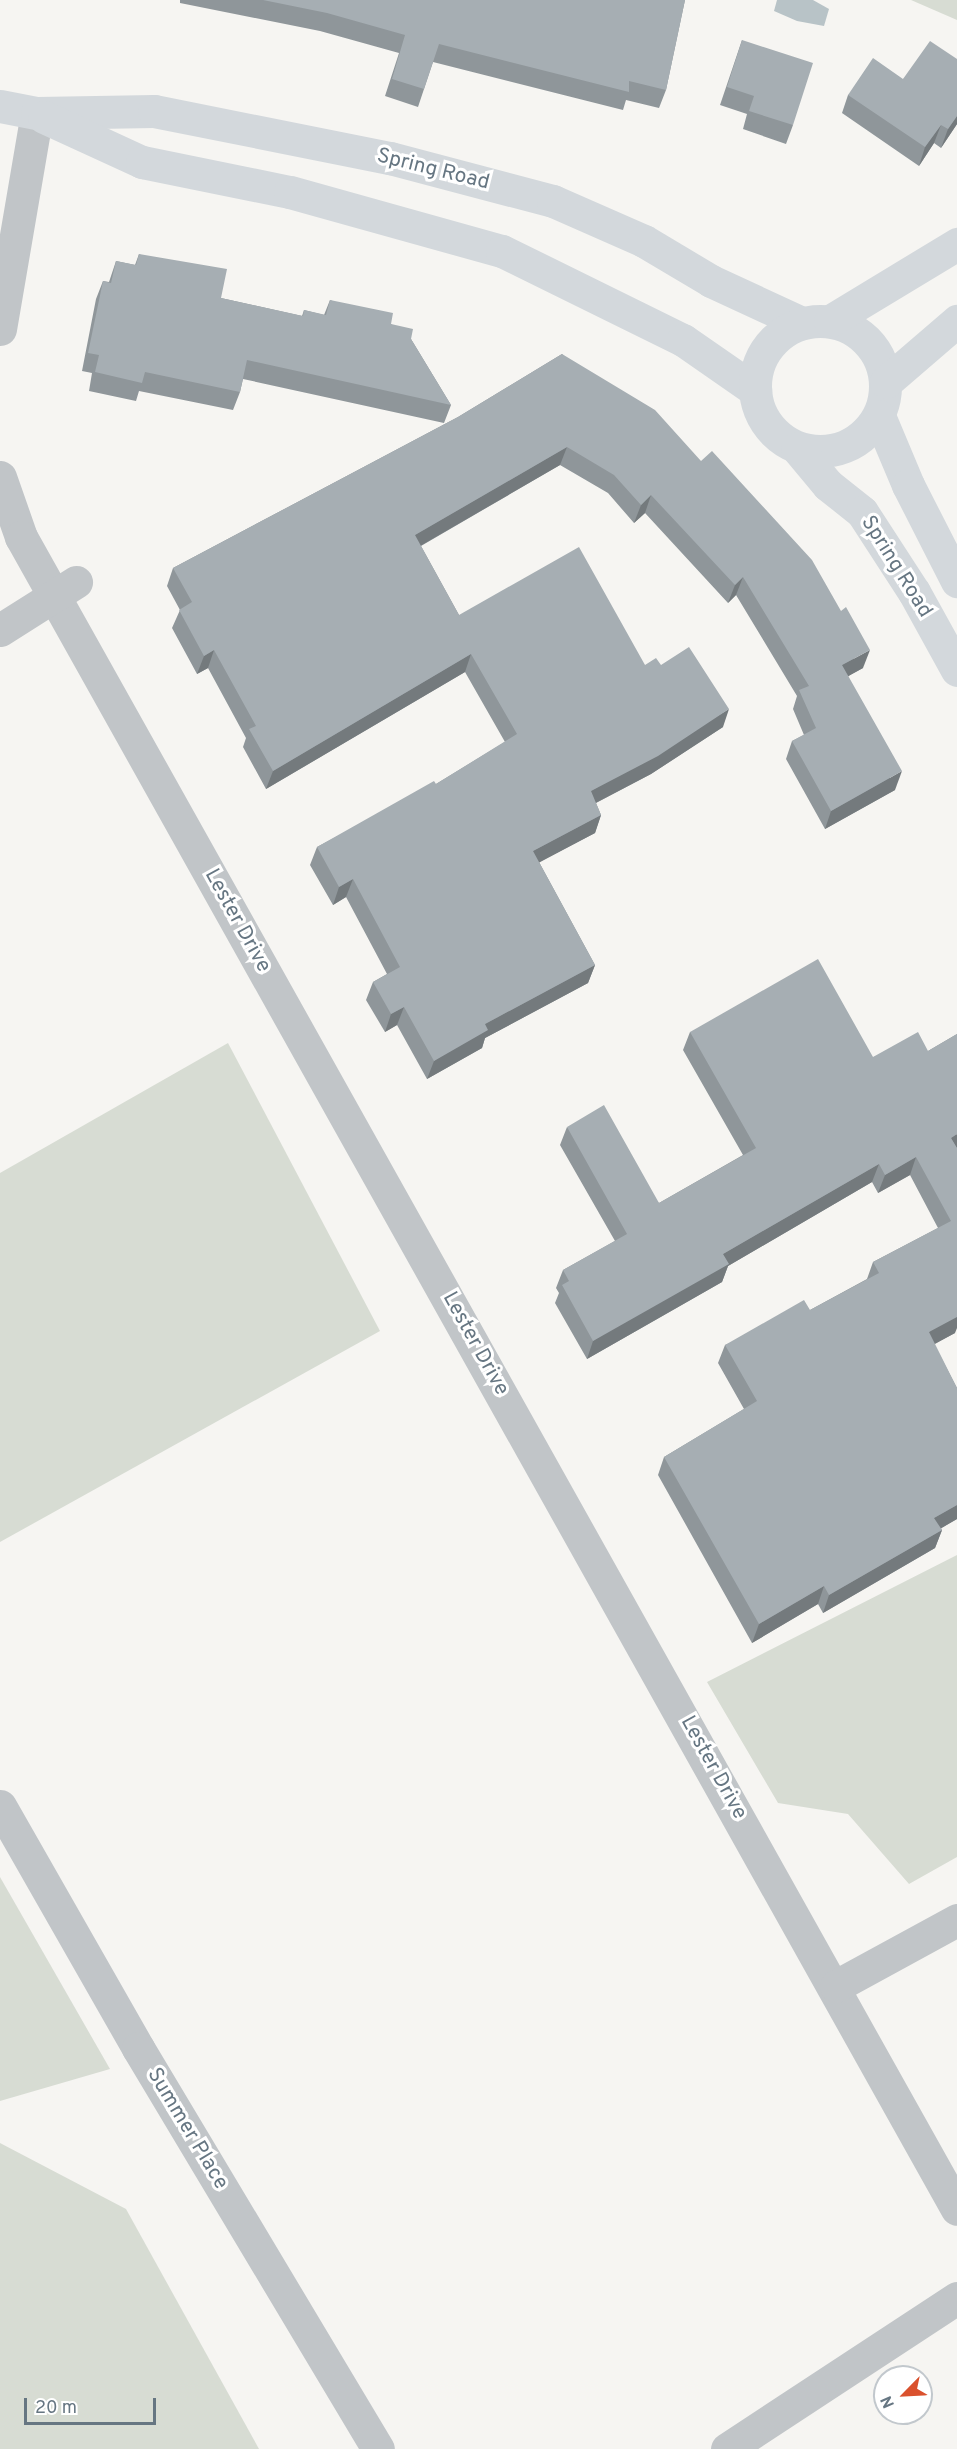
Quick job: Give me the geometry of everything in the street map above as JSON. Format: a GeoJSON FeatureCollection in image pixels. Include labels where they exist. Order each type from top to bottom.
{"type":"FeatureCollection","features":[{"type":"Feature","properties":{"kind":"main road","name":"Spring Road"},"geometry":{"type":"LineString","coordinates":[[0,106],[37,113],[154,111],[390,158],[553,201],[644,241],[711,281],[816,322],[851,329],[869,342],[881,361],[886,382]]}},
{"type":"Feature","properties":{"kind":"main road","name":"Spring Road"},"geometry":{"type":"LineString","coordinates":[[37,113],[142,162],[290,192],[502,251],[683,340],[755,390],[767,425],[797,448],[828,485],[862,512],[914,592],[957,670]]}},
{"type":"Feature","properties":{"kind":"main road"},"geometry":{"type":"LineString","coordinates":[[755,390],[757,368],[767,349],[782,333],[816,322],[957,244]]}},
{"type":"Feature","properties":{"kind":"main road"},"geometry":{"type":"LineString","coordinates":[[797,448],[835,451],[868,432],[879,416],[886,382],[957,321]]}},
{"type":"Feature","properties":{"kind":"main road","name":"Spring Road"},"geometry":{"type":"LineString","coordinates":[[879,416],[908,485],[957,581]]}},
{"type":"Feature","properties":{"kind":"street"},"geometry":{"type":"LineString","coordinates":[[0,330],[37,113]]}},
{"type":"Feature","properties":{"kind":"street","name":"Lester Drive"},"geometry":{"type":"LineString","coordinates":[[0,477],[21,537],[65,589],[957,2209]]}},
{"type":"Feature","properties":{"kind":"street"},"geometry":{"type":"LineString","coordinates":[[0,630],[65,589]]}},
{"type":"Feature","properties":{"kind":"street","name":"Summer Place"},"geometry":{"type":"LineString","coordinates":[[0,1806],[138,2048],[378,2449]]}},
{"type":"Feature","properties":{"kind":"street"},"geometry":{"type":"LineString","coordinates":[[836,1986],[957,1920]]}},
{"type":"Feature","properties":{"kind":"street"},"geometry":{"type":"LineString","coordinates":[[727,2449],[957,2298]]}},
{"type":"Feature","properties":{"kind":"shaded area"},"geometry":{"type":"Polygon","coordinates":[[[777,0],[813,0],[829,9],[824,26],[797,21],[774,11],[777,0]]]}},
{"type":"Feature","properties":{"kind":"shaded area"},"geometry":{"type":"Polygon","coordinates":[[[911,0],[957,0],[957,20],[911,0]]]}},
{"type":"Feature","properties":{"kind":"shaded area"},"geometry":{"type":"Polygon","coordinates":[[[228,1043],[380,1331],[0,1542],[0,1173],[228,1043]]]}},
{"type":"Feature","properties":{"kind":"shaded area"},"geometry":{"type":"Polygon","coordinates":[[[957,1555],[957,1857],[909,1884],[848,1814],[778,1803],[707,1682],[957,1555]]]}},
{"type":"Feature","properties":{"kind":"shaded area"},"geometry":{"type":"Polygon","coordinates":[[[0,1877],[110,2069],[0,2101],[0,1877]]]}},
{"type":"Feature","properties":{"kind":"shaded area"},"geometry":{"type":"Polygon","coordinates":[[[0,2143],[126,2209],[259,2449],[0,2449],[0,2143]]]}},
{"type":"Feature","properties":{"kind":"building"},"geometry":{"type":"Polygon","coordinates":[[[263,0],[685,0],[666,90],[629,81],[629,92],[439,44],[424,89],[392,79],[405,35],[327,13],[263,0]]]}},
{"type":"Feature","properties":{"kind":"building"},"geometry":{"type":"Polygon","coordinates":[[[742,40],[813,63],[793,125],[749,111],[754,96],[727,87],[742,40]]]}},
{"type":"Feature","properties":{"kind":"building"},"geometry":{"type":"Polygon","coordinates":[[[930,41],[957,59],[957,116],[948,129],[941,125],[925,147],[848,95],[873,58],[903,79],[930,41]]]}},
{"type":"Feature","properties":{"kind":"building"},"geometry":{"type":"Polygon","coordinates":[[[139,254],[227,269],[221,298],[303,316],[304,310],[326,315],[330,300],[393,313],[391,324],[413,329],[411,339],[451,405],[247,360],[240,392],[145,372],[142,383],[95,372],[99,355],[88,353],[103,281],[111,283],[116,261],[136,265],[139,254]]]}},
{"type":"Feature","properties":{"kind":"building"},"geometry":{"type":"Polygon","coordinates":[[[562,354],[655,410],[701,461],[712,451],[812,560],[841,611],[846,607],[870,650],[842,665],[902,771],[831,811],[792,741],[816,728],[799,690],[809,686],[743,577],[735,585],[651,495],[641,505],[614,475],[567,447],[415,535],[459,615],[579,547],[645,665],[656,658],[661,665],[689,647],[729,709],[658,756],[591,791],[601,815],[533,851],[595,965],[485,1024],[488,1030],[434,1061],[404,1007],[391,1014],[373,982],[400,967],[353,879],[339,887],[317,847],[434,781],[436,784],[517,734],[471,654],[273,771],[249,729],[256,726],[214,650],[204,656],[179,610],[192,602],[173,568],[458,417],[562,354]]]}},
{"type":"Feature","properties":{"kind":"building"},"geometry":{"type":"Polygon","coordinates":[[[818,959],[873,1057],[918,1032],[928,1051],[957,1034],[957,1134],[951,1138],[957,1148],[957,1317],[929,1332],[957,1388],[957,1505],[934,1518],[942,1530],[829,1595],[824,1586],[759,1624],[664,1457],[757,1401],[725,1345],[804,1300],[810,1310],[879,1273],[873,1262],[951,1221],[916,1157],[885,1175],[879,1164],[723,1254],[729,1264],[593,1341],[562,1285],[569,1281],[563,1270],[627,1234],[567,1127],[604,1105],[659,1203],[756,1148],[690,1032],[818,959]]]}}]}
